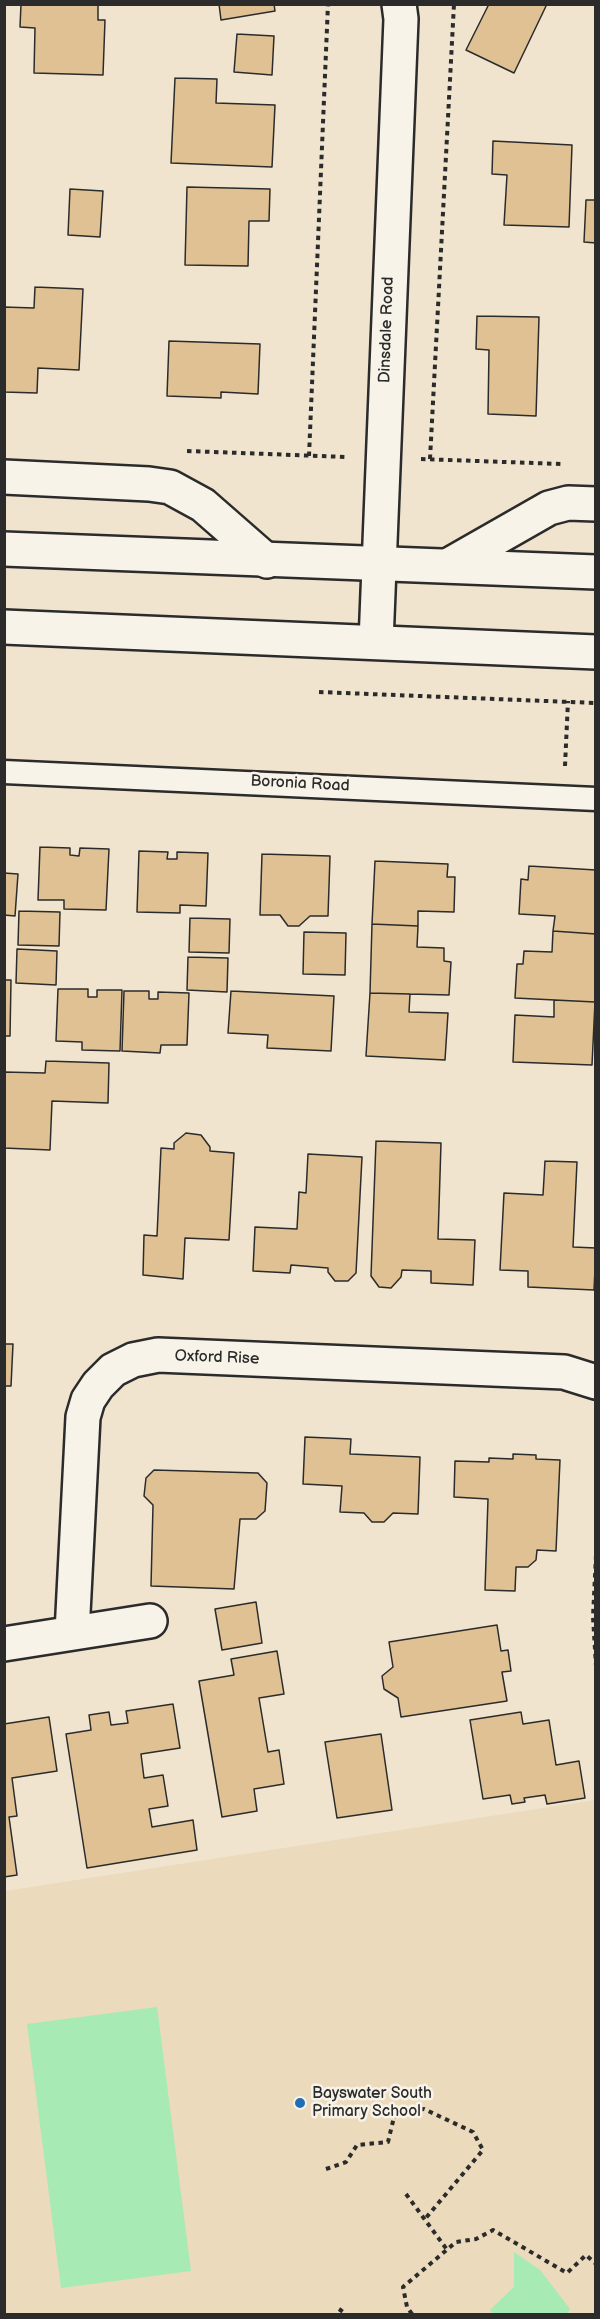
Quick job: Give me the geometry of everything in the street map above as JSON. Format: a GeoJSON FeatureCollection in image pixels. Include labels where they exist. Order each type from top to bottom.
{"type":"FeatureCollection","features":[{"type":"Feature","properties":{"kind":"street","name":"Dinsdale Road"},"geometry":{"type":"LineString","coordinates":[[376,642],[402,9]]}},
{"type":"Feature","properties":{"kind":"street"},"geometry":{"type":"LineString","coordinates":[[4,477],[170,487],[202,505],[267,561]]}},
{"type":"Feature","properties":{"kind":"street"},"geometry":{"type":"LineString","coordinates":[[449,565],[549,508],[568,504],[596,504]]}},
{"type":"Feature","properties":{"kind":"street"},"geometry":{"type":"LineString","coordinates":[[4,549],[596,572]]}},
{"type":"Feature","properties":{"kind":"street"},"geometry":{"type":"LineString","coordinates":[[4,627],[596,652]]}},
{"type":"Feature","properties":{"kind":"street","name":"Oxford Rise"},"geometry":{"type":"LineString","coordinates":[[72,1633],[83,1417],[88,1400],[98,1385],[113,1370],[133,1360],[158,1355],[564,1372],[596,1382]]}},
{"type":"Feature","properties":{"kind":"street"},"geometry":{"type":"LineString","coordinates":[[4,1644],[150,1621]]}},
{"type":"Feature","properties":{"kind":"lane","name":"Boronia Road"},"geometry":{"type":"LineString","coordinates":[[4,772],[596,799]]}},
{"type":"Feature","properties":{"kind":"path"},"geometry":{"type":"LineString","coordinates":[[309,456],[328,4]]}},
{"type":"Feature","properties":{"kind":"path"},"geometry":{"type":"LineString","coordinates":[[430,459],[454,4]]}},
{"type":"Feature","properties":{"kind":"path"},"geometry":{"type":"LineString","coordinates":[[412,459],[537,463]]}},
{"type":"Feature","properties":{"kind":"path"},"geometry":{"type":"LineString","coordinates":[[319,692],[596,703]]}},
{"type":"Feature","properties":{"kind":"path"},"geometry":{"type":"LineString","coordinates":[[564,768],[568,701]]}},
{"type":"Feature","properties":{"kind":"path"},"geometry":{"type":"LineString","coordinates":[[596,1555],[593,1617],[596,1666]]}},
{"type":"Feature","properties":{"kind":"path"},"geometry":{"type":"LineString","coordinates":[[326,2169],[346,2162],[357,2145],[388,2142],[394,2117],[406,2111],[424,2109],[474,2132],[483,2150],[425,2219]]}},
{"type":"Feature","properties":{"kind":"path"},"geometry":{"type":"LineString","coordinates":[[406,2194],[448,2251]]}},
{"type":"Feature","properties":{"kind":"path"},"geometry":{"type":"LineString","coordinates":[[412,2314],[407,2307],[403,2288],[456,2242],[476,2239],[493,2230],[567,2273],[586,2255],[596,2264]]}},
{"type":"Feature","properties":{"kind":"path"},"geometry":{"type":"LineString","coordinates":[[339,2309],[346,2314]]}},
{"type":"Feature","properties":{"kind":"shaded area","name":"Bayswater South Primary School"},"geometry":{"type":"Polygon","coordinates":[[[595,1800],[595,2314],[5,2314],[5,1891],[595,1800]]]}},
{"type":"Feature","properties":{"kind":"green space"},"geometry":{"type":"Polygon","coordinates":[[[157,2007],[191,2271],[61,2288],[27,2024],[157,2007]]]}},
{"type":"Feature","properties":{"kind":"green space"},"geometry":{"type":"Polygon","coordinates":[[[514,2252],[540,2270],[570,2309],[567,2314],[493,2314],[490,2310],[514,2287],[514,2252]]]}},
{"type":"Feature","properties":{"kind":"building"},"geometry":{"type":"Polygon","coordinates":[[[21,4],[98,4],[98,20],[105,20],[103,75],[34,73],[35,28],[20,27],[21,4]]]}},
{"type":"Feature","properties":{"kind":"building"},"geometry":{"type":"Polygon","coordinates":[[[219,4],[274,4],[275,11],[221,20],[219,4]]]}},
{"type":"Feature","properties":{"kind":"building"},"geometry":{"type":"Polygon","coordinates":[[[489,4],[547,4],[514,73],[466,50],[489,4]]]}},
{"type":"Feature","properties":{"kind":"building"},"geometry":{"type":"Polygon","coordinates":[[[237,34],[274,36],[272,75],[234,72],[237,34]]]}},
{"type":"Feature","properties":{"kind":"building"},"geometry":{"type":"Polygon","coordinates":[[[175,78],[217,79],[216,103],[275,105],[272,167],[171,163],[175,78]]]}},
{"type":"Feature","properties":{"kind":"building"},"geometry":{"type":"Polygon","coordinates":[[[493,141],[572,145],[569,227],[504,225],[507,175],[492,174],[493,141]]]}},
{"type":"Feature","properties":{"kind":"building"},"geometry":{"type":"Polygon","coordinates":[[[187,187],[270,189],[269,221],[249,221],[248,266],[185,265],[187,187]]]}},
{"type":"Feature","properties":{"kind":"building"},"geometry":{"type":"Polygon","coordinates":[[[70,189],[103,191],[100,237],[68,235],[70,189]]]}},
{"type":"Feature","properties":{"kind":"building"},"geometry":{"type":"Polygon","coordinates":[[[586,200],[596,200],[596,243],[584,242],[586,200]]]}},
{"type":"Feature","properties":{"kind":"building"},"geometry":{"type":"Polygon","coordinates":[[[35,287],[83,289],[79,370],[38,368],[37,393],[4,392],[4,307],[34,308],[35,287]]]}},
{"type":"Feature","properties":{"kind":"building"},"geometry":{"type":"Polygon","coordinates":[[[477,316],[539,317],[536,416],[488,414],[489,350],[476,349],[477,316]]]}},
{"type":"Feature","properties":{"kind":"building"},"geometry":{"type":"Polygon","coordinates":[[[169,341],[260,344],[258,394],[221,392],[221,398],[167,396],[169,341]]]}},
{"type":"Feature","properties":{"kind":"building"},"geometry":{"type":"Polygon","coordinates":[[[40,847],[70,848],[70,855],[79,856],[80,848],[109,849],[106,910],[64,909],[64,900],[38,900],[40,847]]]}},
{"type":"Feature","properties":{"kind":"building"},"geometry":{"type":"Polygon","coordinates":[[[139,851],[168,852],[167,859],[177,859],[177,852],[208,853],[206,906],[180,905],[180,913],[137,912],[139,851]]]}},
{"type":"Feature","properties":{"kind":"building"},"geometry":{"type":"Polygon","coordinates":[[[262,854],[330,856],[328,916],[310,916],[299,926],[288,926],[280,915],[260,915],[262,854]]]}},
{"type":"Feature","properties":{"kind":"building"},"geometry":{"type":"Polygon","coordinates":[[[375,861],[448,864],[447,877],[455,877],[454,912],[418,911],[418,926],[372,924],[375,861]]]}},
{"type":"Feature","properties":{"kind":"building"},"geometry":{"type":"Polygon","coordinates":[[[529,866],[596,870],[596,934],[553,931],[555,916],[519,914],[521,879],[528,880],[529,866]]]}},
{"type":"Feature","properties":{"kind":"building"},"geometry":{"type":"Polygon","coordinates":[[[4,873],[18,874],[15,916],[4,915],[4,873]]]}},
{"type":"Feature","properties":{"kind":"building"},"geometry":{"type":"Polygon","coordinates":[[[19,911],[60,912],[59,946],[18,945],[19,911]]]}},
{"type":"Feature","properties":{"kind":"building"},"geometry":{"type":"Polygon","coordinates":[[[190,918],[230,919],[229,953],[189,952],[190,918]]]}},
{"type":"Feature","properties":{"kind":"building"},"geometry":{"type":"Polygon","coordinates":[[[372,924],[418,926],[417,947],[444,948],[444,961],[451,962],[449,995],[370,993],[372,924]]]}},
{"type":"Feature","properties":{"kind":"building"},"geometry":{"type":"Polygon","coordinates":[[[553,931],[596,934],[595,1002],[515,998],[517,964],[523,964],[524,951],[552,952],[553,931]]]}},
{"type":"Feature","properties":{"kind":"building"},"geometry":{"type":"Polygon","coordinates":[[[304,932],[346,933],[345,975],[303,974],[304,932]]]}},
{"type":"Feature","properties":{"kind":"building"},"geometry":{"type":"Polygon","coordinates":[[[17,949],[57,951],[56,985],[16,983],[17,949]]]}},
{"type":"Feature","properties":{"kind":"building"},"geometry":{"type":"Polygon","coordinates":[[[188,957],[228,958],[227,992],[187,990],[188,957]]]}},
{"type":"Feature","properties":{"kind":"building"},"geometry":{"type":"Polygon","coordinates":[[[4,980],[11,980],[10,1036],[4,1036],[4,980]]]}},
{"type":"Feature","properties":{"kind":"building"},"geometry":{"type":"Polygon","coordinates":[[[58,989],[88,989],[88,997],[97,997],[97,990],[122,990],[120,1051],[82,1050],[82,1042],[56,1041],[58,989]]]}},
{"type":"Feature","properties":{"kind":"building"},"geometry":{"type":"Polygon","coordinates":[[[124,991],[149,991],[149,999],[158,999],[158,992],[189,993],[187,1045],[161,1045],[160,1053],[122,1051],[124,991]]]}},
{"type":"Feature","properties":{"kind":"building"},"geometry":{"type":"Polygon","coordinates":[[[231,991],[334,996],[331,1051],[267,1048],[268,1035],[228,1033],[231,991]]]}},
{"type":"Feature","properties":{"kind":"building"},"geometry":{"type":"Polygon","coordinates":[[[370,993],[410,994],[409,1012],[448,1013],[445,1060],[366,1056],[370,993]]]}},
{"type":"Feature","properties":{"kind":"building"},"geometry":{"type":"Polygon","coordinates":[[[554,1000],[595,1002],[592,1065],[513,1062],[515,1015],[554,1017],[554,1000]]]}},
{"type":"Feature","properties":{"kind":"building"},"geometry":{"type":"Polygon","coordinates":[[[46,1061],[109,1063],[108,1103],[52,1101],[50,1150],[4,1148],[4,1072],[45,1073],[46,1061]]]}},
{"type":"Feature","properties":{"kind":"building"},"geometry":{"type":"Polygon","coordinates":[[[186,1133],[201,1135],[210,1147],[210,1151],[234,1153],[229,1240],[185,1238],[183,1279],[143,1275],[144,1235],[157,1236],[161,1148],[174,1149],[174,1143],[186,1133]]]}},
{"type":"Feature","properties":{"kind":"building"},"geometry":{"type":"Polygon","coordinates":[[[376,1141],[441,1143],[438,1239],[475,1240],[473,1285],[431,1283],[431,1271],[402,1270],[401,1277],[391,1288],[379,1287],[371,1276],[376,1141]]]}},
{"type":"Feature","properties":{"kind":"building"},"geometry":{"type":"Polygon","coordinates":[[[308,1154],[362,1157],[356,1273],[348,1281],[335,1281],[328,1272],[328,1268],[291,1265],[290,1273],[253,1271],[255,1227],[297,1229],[299,1192],[306,1193],[308,1154]]]}},
{"type":"Feature","properties":{"kind":"building"},"geometry":{"type":"Polygon","coordinates":[[[545,1161],[577,1162],[573,1247],[596,1248],[594,1290],[528,1287],[528,1271],[500,1270],[504,1193],[543,1195],[545,1161]]]}},
{"type":"Feature","properties":{"kind":"building"},"geometry":{"type":"Polygon","coordinates":[[[4,1344],[13,1344],[11,1386],[4,1386],[4,1344]]]}},
{"type":"Feature","properties":{"kind":"building"},"geometry":{"type":"Polygon","coordinates":[[[305,1437],[351,1439],[350,1454],[420,1457],[418,1514],[393,1513],[384,1522],[372,1522],[364,1513],[340,1512],[342,1486],[303,1484],[305,1437]]]}},
{"type":"Feature","properties":{"kind":"building"},"geometry":{"type":"Polygon","coordinates":[[[513,1454],[536,1455],[536,1459],[560,1460],[556,1551],[537,1550],[536,1560],[528,1567],[516,1567],[515,1591],[485,1590],[488,1499],[454,1497],[455,1461],[489,1462],[489,1458],[513,1459],[513,1454]]]}},
{"type":"Feature","properties":{"kind":"building"},"geometry":{"type":"Polygon","coordinates":[[[154,1470],[258,1473],[267,1483],[265,1511],[256,1519],[240,1519],[234,1589],[151,1586],[153,1505],[144,1496],[146,1478],[154,1470]]]}},
{"type":"Feature","properties":{"kind":"building"},"geometry":{"type":"Polygon","coordinates":[[[256,1602],[262,1643],[222,1650],[215,1609],[256,1602]]]}},
{"type":"Feature","properties":{"kind":"building"},"geometry":{"type":"Polygon","coordinates":[[[497,1625],[501,1651],[508,1650],[511,1671],[502,1672],[507,1701],[401,1717],[398,1698],[384,1689],[382,1676],[393,1667],[389,1642],[497,1625]]]}},
{"type":"Feature","properties":{"kind":"building"},"geometry":{"type":"Polygon","coordinates":[[[277,1651],[284,1694],[259,1698],[268,1752],[279,1750],[284,1784],[254,1789],[257,1811],[222,1817],[199,1681],[234,1675],[231,1659],[277,1651]]]}},
{"type":"Feature","properties":{"kind":"building"},"geometry":{"type":"Polygon","coordinates":[[[173,1704],[180,1748],[141,1754],[144,1778],[163,1775],[168,1806],[149,1809],[152,1827],[193,1820],[197,1850],[87,1868],[66,1734],[91,1730],[89,1715],[109,1712],[111,1725],[128,1723],[126,1711],[173,1704]]]}},
{"type":"Feature","properties":{"kind":"building"},"geometry":{"type":"Polygon","coordinates":[[[521,1712],[523,1724],[549,1720],[556,1765],[579,1761],[585,1798],[547,1804],[545,1795],[524,1798],[525,1802],[512,1804],[510,1795],[483,1799],[470,1720],[521,1712]]]}},
{"type":"Feature","properties":{"kind":"building"},"geometry":{"type":"Polygon","coordinates":[[[49,1717],[57,1771],[12,1778],[17,1816],[9,1817],[17,1875],[4,1877],[4,1724],[49,1717]]]}},
{"type":"Feature","properties":{"kind":"building"},"geometry":{"type":"Polygon","coordinates":[[[381,1734],[392,1810],[337,1818],[325,1742],[381,1734]]]}},
{"type":"Feature","properties":{"kind":"place","name":"Bayswater South Primary School"},"geometry":{"type":"Point","coordinates":[300,2103]}}]}
